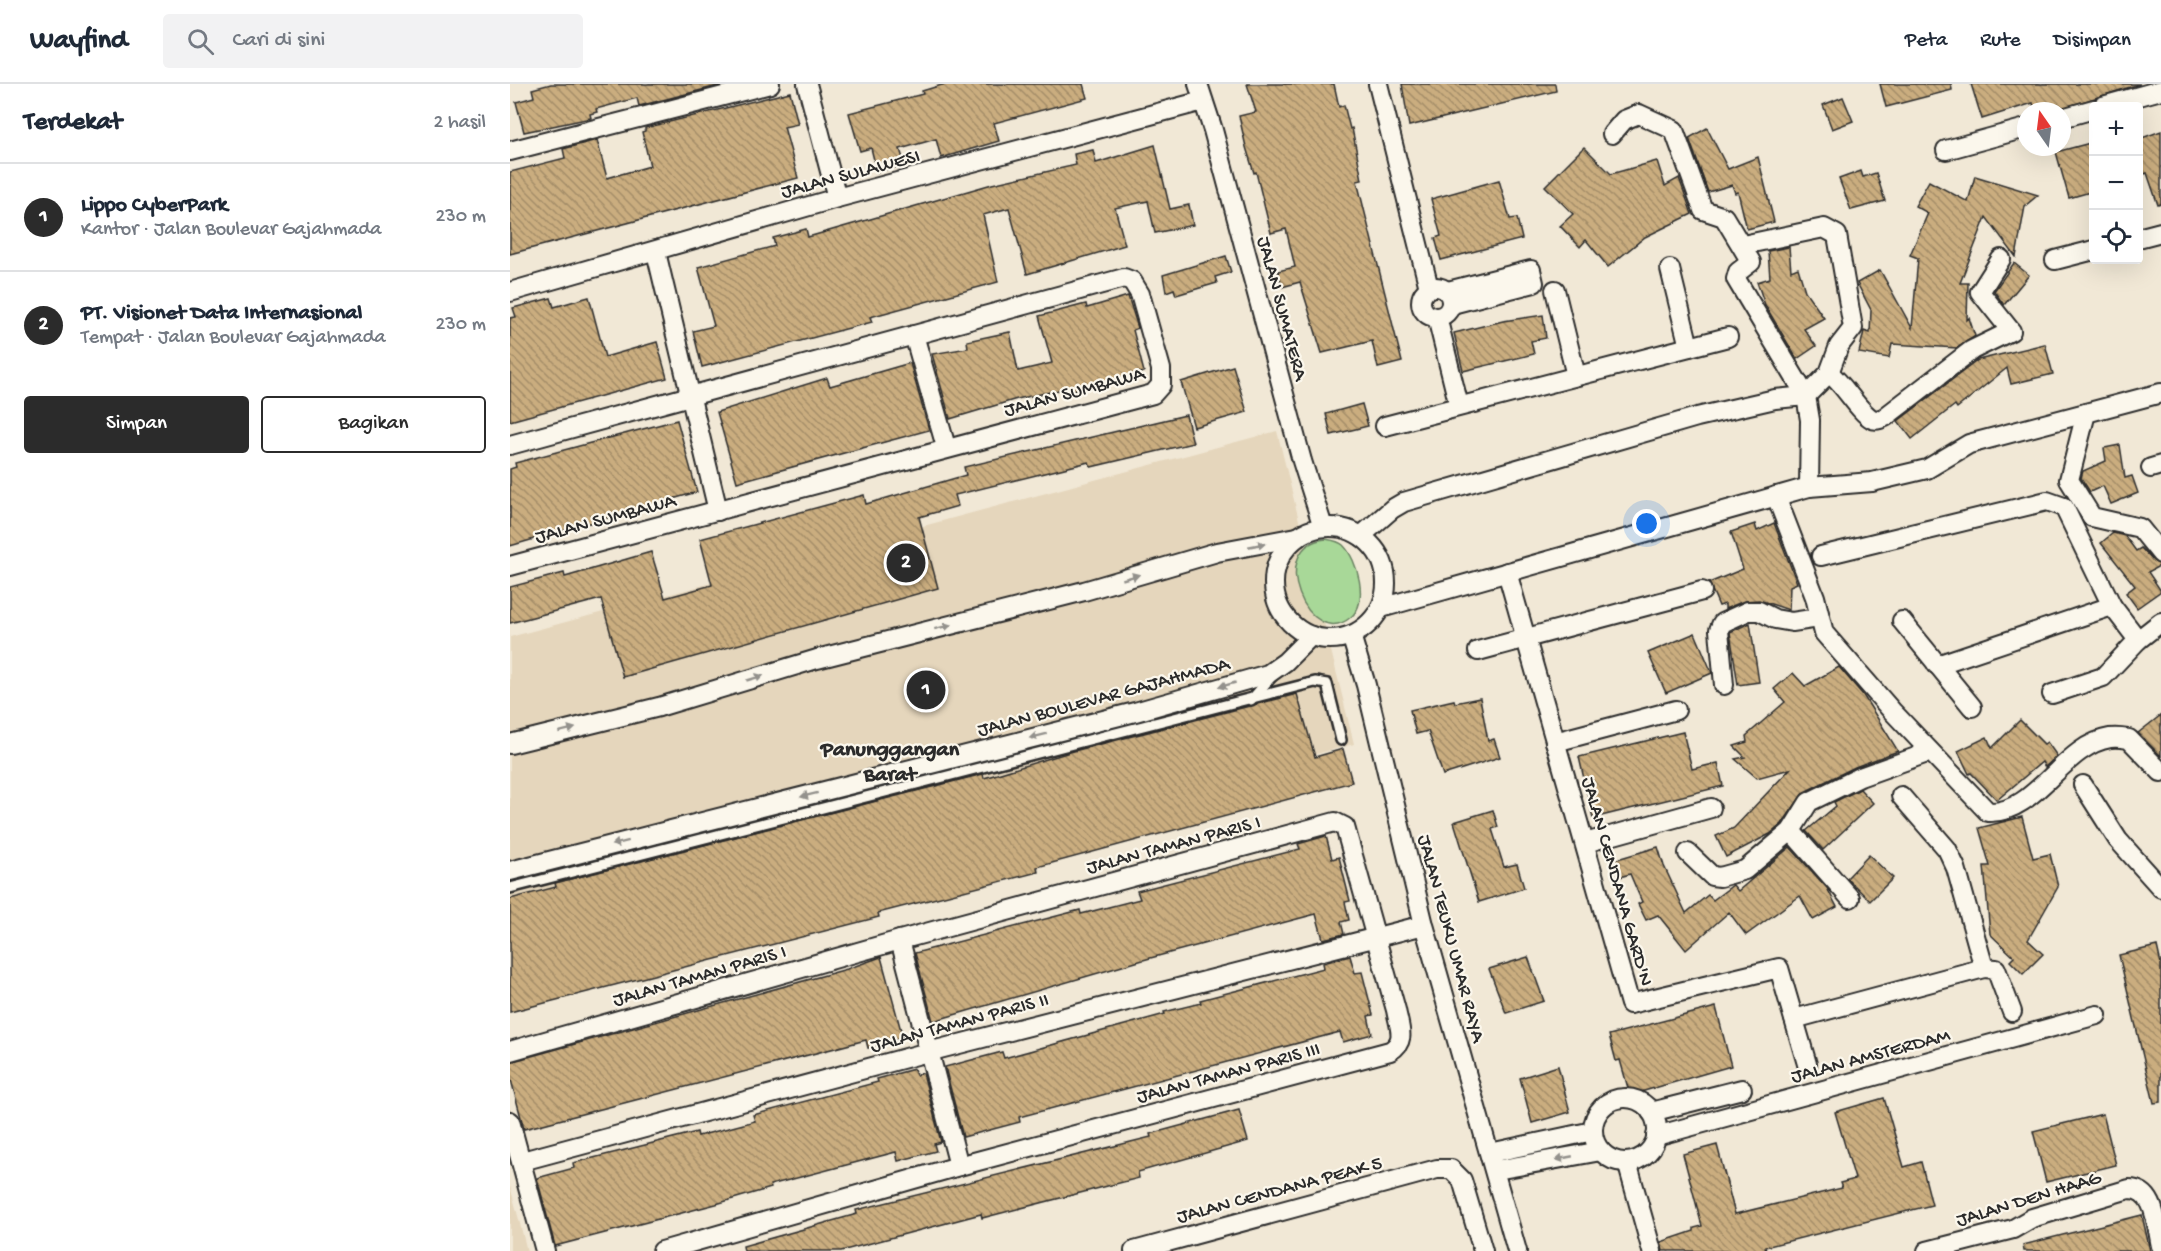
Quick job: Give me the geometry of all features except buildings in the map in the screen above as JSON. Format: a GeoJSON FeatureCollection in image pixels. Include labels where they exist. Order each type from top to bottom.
{"type":"FeatureCollection","features":[{"type":"Feature","properties":{"kind":"street"},"geometry":{"type":"LineString","coordinates":[[510,151],[770,84]]}},
{"type":"Feature","properties":{"kind":"street"},"geometry":{"type":"LineString","coordinates":[[807,84],[837,198]]}},
{"type":"Feature","properties":{"kind":"street"},"geometry":{"type":"LineString","coordinates":[[1378,84],[1429,288]]}},
{"type":"Feature","properties":{"kind":"street"},"geometry":{"type":"LineString","coordinates":[[2118,102],[2161,90]]}},
{"type":"Feature","properties":{"kind":"street","name":"JALAN SULAWESI"},"geometry":{"type":"LineString","coordinates":[[510,292],[656,252],[1200,92]]}},
{"type":"Feature","properties":{"kind":"street","name":"JALAN SUMATERA"},"geometry":{"type":"LineString","coordinates":[[1200,92],[1213,130],[1302,461],[1323,527]]}},
{"type":"Feature","properties":{"kind":"street"},"geometry":{"type":"LineString","coordinates":[[2071,115],[2089,110]]}},
{"type":"Feature","properties":{"kind":"street"},"geometry":{"type":"LineString","coordinates":[[1612,134],[1624,120],[1639,114],[1674,130],[1703,210],[1724,217],[1743,245],[1751,262],[1742,267],[1736,279],[1806,396],[1810,420],[1809,487]]}},
{"type":"Feature","properties":{"kind":"street"},"geometry":{"type":"LineString","coordinates":[[1946,150],[2017,130]]}},
{"type":"Feature","properties":{"kind":"street"},"geometry":{"type":"LineString","coordinates":[[1361,536],[1404,502],[1697,417],[1775,399],[1806,396],[1829,373],[1836,352],[1853,328],[1854,321],[1838,235],[1824,228],[1743,245]]}},
{"type":"Feature","properties":{"kind":"street"},"geometry":{"type":"LineString","coordinates":[[2143,237],[2161,232]]}},
{"type":"Feature","properties":{"kind":"street"},"geometry":{"type":"LineString","coordinates":[[2055,260],[2089,251]]}},
{"type":"Feature","properties":{"kind":"street"},"geometry":{"type":"LineString","coordinates":[[656,252],[718,511]]}},
{"type":"Feature","properties":{"kind":"street"},"geometry":{"type":"LineString","coordinates":[[1829,373],[1843,385],[1870,418],[1873,420],[1885,417],[1972,350],[2011,331],[1980,292],[2001,259]]}},
{"type":"Feature","properties":{"kind":"street"},"geometry":{"type":"LineString","coordinates":[[1670,269],[1689,347]]}},
{"type":"Feature","properties":{"kind":"street","name":"JALAN SUMBAWA"},"geometry":{"type":"LineString","coordinates":[[510,445],[1124,278],[1132,280],[1140,294],[1162,378],[1158,391],[1153,394],[946,447],[510,566]]}},
{"type":"Feature","properties":{"kind":"street"},"geometry":{"type":"LineString","coordinates":[[1439,286],[1450,298],[1447,313],[1437,317],[1427,315],[1421,306],[1422,296],[1429,288],[1439,286]]}},
{"type":"Feature","properties":{"kind":"street"},"geometry":{"type":"LineString","coordinates":[[1556,290],[1576,376]]}},
{"type":"Feature","properties":{"kind":"street"},"geometry":{"type":"LineString","coordinates":[[1437,317],[1459,406]]}},
{"type":"Feature","properties":{"kind":"street"},"geometry":{"type":"LineString","coordinates":[[914,335],[946,447]]}},
{"type":"Feature","properties":{"kind":"street"},"geometry":{"type":"LineString","coordinates":[[1385,426],[1728,337]]}},
{"type":"Feature","properties":{"kind":"street"},"geometry":{"type":"LineString","coordinates":[[1381,608],[1809,487],[1872,482],[1928,469],[1969,444],[2161,393]]}},
{"type":"Feature","properties":{"kind":"street"},"geometry":{"type":"LineString","coordinates":[[2086,413],[2069,480],[2083,504],[2098,520],[2140,528],[2161,554]]}},
{"type":"Feature","properties":{"kind":"street"},"geometry":{"type":"LineString","coordinates":[[1776,496],[1815,597],[1818,618],[1824,633],[1930,752],[1988,812],[1999,813],[2020,803],[2086,747],[2110,738],[2129,739],[2161,772]]}},
{"type":"Feature","properties":{"kind":"street"},"geometry":{"type":"LineString","coordinates":[[1821,556],[2047,501],[2064,507],[2112,606],[2139,640]]}},
{"type":"Feature","properties":{"kind":"street"},"geometry":{"type":"LineString","coordinates":[[510,744],[659,707],[817,659],[1084,591],[1217,552],[1297,537],[1323,527],[1336,526],[1361,536],[1380,555],[1385,568],[1385,595],[1381,608],[1363,629],[1338,639],[1311,636],[1288,621],[1275,597],[1275,570],[1287,546],[1297,537]]}},
{"type":"Feature","properties":{"kind":"street","name":"JALAN CENDANA GARD'N"},"geometry":{"type":"LineString","coordinates":[[1507,572],[1630,1004],[1779,968],[1807,1064]]}},
{"type":"Feature","properties":{"kind":"street"},"geometry":{"type":"LineString","coordinates":[[1478,651],[1702,591]]}},
{"type":"Feature","properties":{"kind":"street"},"geometry":{"type":"LineString","coordinates":[[1937,665],[2112,606]]}},
{"type":"Feature","properties":{"kind":"street"},"geometry":{"type":"LineString","coordinates":[[1724,685],[1719,630],[1722,623],[1748,611],[1759,611],[1775,619],[1792,622],[1818,618]]}},
{"type":"Feature","properties":{"kind":"street"},"geometry":{"type":"LineString","coordinates":[[1902,621],[1972,707]]}},
{"type":"Feature","properties":{"kind":"street"},"geometry":{"type":"LineString","coordinates":[[2052,694],[2103,676],[2139,640],[2161,622]]}},
{"type":"Feature","properties":{"kind":"street","name":"JALAN TEUKU UMAR RAYA"},"geometry":{"type":"LineString","coordinates":[[1351,635],[1366,685],[1416,927],[1493,1162],[1517,1251]]}},
{"type":"Feature","properties":{"kind":"street","name":"JALAN BOULEVAR GAJAHMADA"},"geometry":{"type":"LineString","coordinates":[[510,871],[1135,712],[1268,674],[1285,662],[1311,636]]}},
{"type":"Feature","properties":{"kind":"street"},"geometry":{"type":"LineString","coordinates":[[1555,742],[1676,710]]}},
{"type":"Feature","properties":{"kind":"street"},"geometry":{"type":"LineString","coordinates":[[1688,853],[1712,876],[1738,874],[1791,831],[1809,802],[1860,777],[1930,752]]}},
{"type":"Feature","properties":{"kind":"street"},"geometry":{"type":"LineString","coordinates":[[2083,785],[2118,840],[2158,881]]}},
{"type":"Feature","properties":{"kind":"street"},"geometry":{"type":"LineString","coordinates":[[1901,796],[1947,849],[1956,868],[1984,968]]}},
{"type":"Feature","properties":{"kind":"street"},"geometry":{"type":"LineString","coordinates":[[1585,843],[1711,808]]}},
{"type":"Feature","properties":{"kind":"street","name":"JALAN TAMAN PARIS I"},"geometry":{"type":"LineString","coordinates":[[510,1051],[900,940],[1335,822],[1347,830],[1377,937]]}},
{"type":"Feature","properties":{"kind":"street"},"geometry":{"type":"LineString","coordinates":[[1791,831],[1850,898]]}},
{"type":"Feature","properties":{"kind":"street","name":"JALAN TAMAN PARIS II"},"geometry":{"type":"LineString","coordinates":[[522,1161],[928,1052],[1416,927]]}},
{"type":"Feature","properties":{"kind":"street","name":"JALAN TAMAN PARIS III"},"geometry":{"type":"LineString","coordinates":[[662,1251],[959,1166],[1390,1051],[1398,1046],[1402,1037],[1377,937]]}},
{"type":"Feature","properties":{"kind":"street"},"geometry":{"type":"LineString","coordinates":[[900,940],[959,1166]]}},
{"type":"Feature","properties":{"kind":"street"},"geometry":{"type":"LineString","coordinates":[[1794,1019],[1984,968],[1996,969],[2012,1012]]}},
{"type":"Feature","properties":{"kind":"street","name":"JALAN AMSTERDAM"},"geometry":{"type":"LineString","coordinates":[[1656,1136],[2097,1015]]}},
{"type":"Feature","properties":{"kind":"street"},"geometry":{"type":"LineString","coordinates":[[1651,1112],[1742,1089]]}},
{"type":"Feature","properties":{"kind":"street"},"geometry":{"type":"LineString","coordinates":[[1615,1100],[1635,1100],[1651,1112],[1657,1128],[1656,1136],[1646,1154],[1627,1162],[1617,1161],[1601,1151],[1593,1131],[1599,1112],[1615,1100]]}},
{"type":"Feature","properties":{"kind":"street"},"geometry":{"type":"LineString","coordinates":[[510,1121],[545,1251]]}},
{"type":"Feature","properties":{"kind":"street"},"geometry":{"type":"LineString","coordinates":[[1493,1162],[1593,1131]]}},
{"type":"Feature","properties":{"kind":"street"},"geometry":{"type":"LineString","coordinates":[[1493,1162],[1601,1151]]}},
{"type":"Feature","properties":{"kind":"street"},"geometry":{"type":"LineString","coordinates":[[1627,1162],[1652,1251]]}},
{"type":"Feature","properties":{"kind":"street","name":"JALAN CENDANA PEAK 5"},"geometry":{"type":"LineString","coordinates":[[1134,1251],[1437,1169],[1451,1168],[1462,1180],[1483,1251]]}},
{"type":"Feature","properties":{"kind":"street","name":"JALAN DEN HAAG"},"geometry":{"type":"LineString","coordinates":[[1927,1251],[2013,1229],[2032,1218],[2129,1189],[2142,1191],[2149,1197],[2161,1246]]}},
{"type":"Feature","properties":{"kind":"lane"},"geometry":{"type":"LineString","coordinates":[[1251,700],[1285,662]]}},
{"type":"Feature","properties":{"kind":"lane"},"geometry":{"type":"LineString","coordinates":[[510,888],[1315,682],[1327,684],[1341,740]]}},
{"type":"Feature","properties":{"kind":"shaded area"},"geometry":{"type":"Polygon","coordinates":[[[1277,431],[1354,744],[510,972],[510,637],[1277,431]]]}},
{"type":"Feature","properties":{"kind":"shaded area"},"geometry":{"type":"Polygon","coordinates":[[[510,1186],[518,1216],[527,1251],[510,1251],[510,1186]]]}},
{"type":"Feature","properties":{"kind":"green space"},"geometry":{"type":"Polygon","coordinates":[[[1326,539],[1343,545],[1353,560],[1359,581],[1359,602],[1356,610],[1351,617],[1335,624],[1321,621],[1308,610],[1299,594],[1296,576],[1298,559],[1308,546],[1326,539]]]}},
{"type":"Feature","properties":{"kind":"place","name":"PT. Visionet Data Internasional"},"geometry":{"type":"Point","coordinates":[906,563]}},
{"type":"Feature","properties":{"kind":"place","name":"Lippo CyberPark"},"geometry":{"type":"Point","coordinates":[926,690]}},
{"type":"Feature","properties":{"kind":"district","name":"Panunggangan Barat"},"geometry":{"type":"Point","coordinates":[890,760]}}]}
